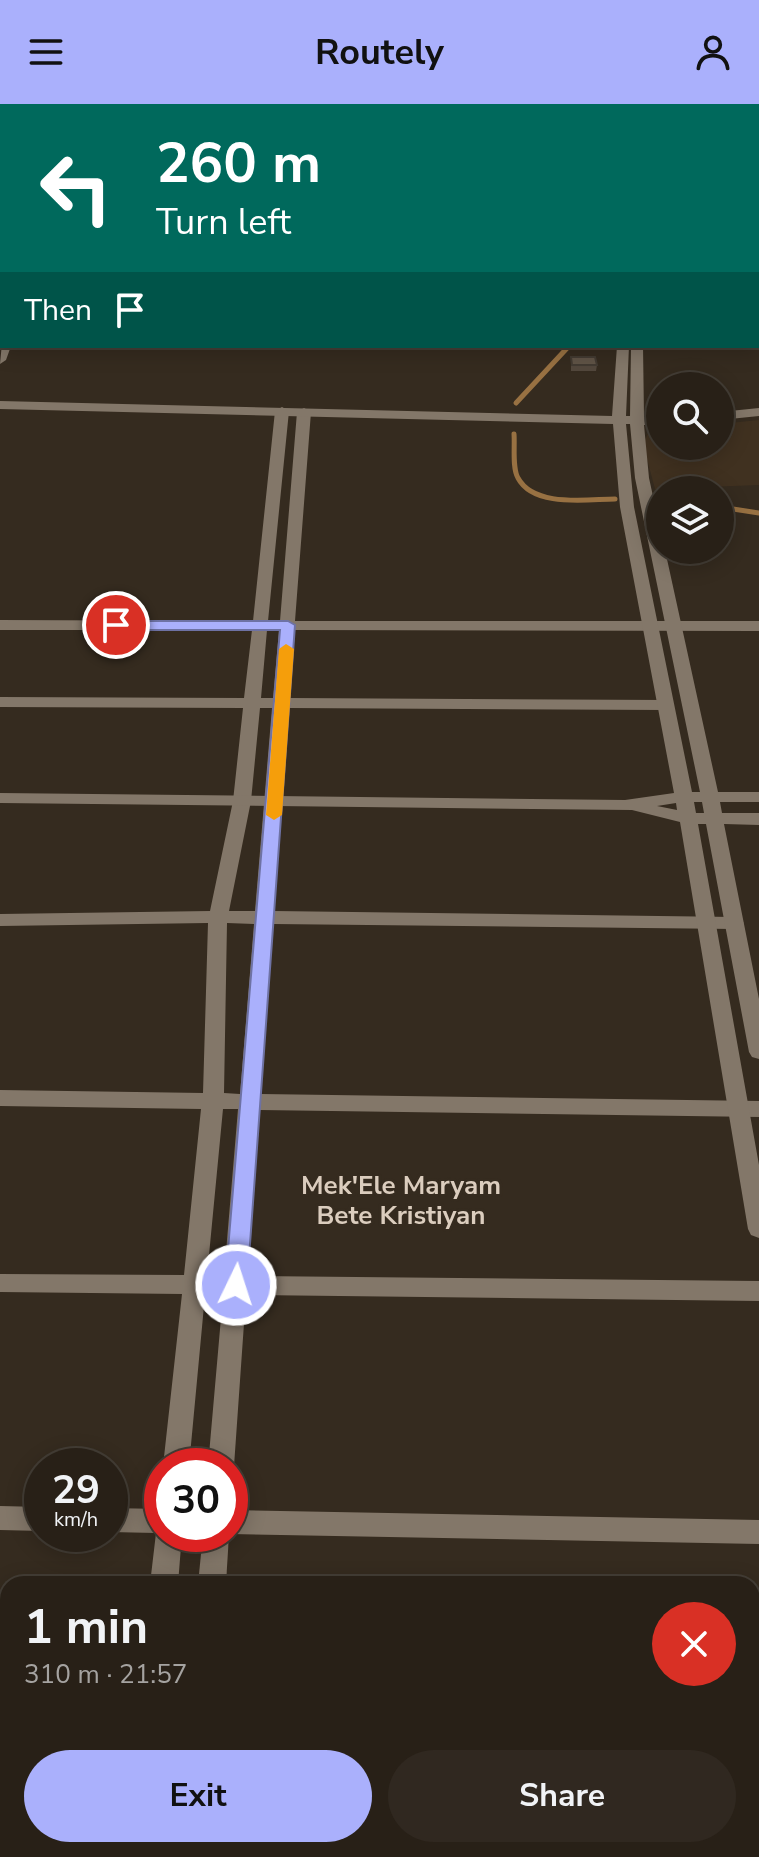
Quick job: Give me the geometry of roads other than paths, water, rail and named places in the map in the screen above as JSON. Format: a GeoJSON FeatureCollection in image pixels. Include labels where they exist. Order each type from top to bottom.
{"type":"FeatureCollection","features":[{"type":"Feature","properties":{"kind":"street"},"geometry":{"type":"LineString","coordinates":[[623,348],[618,406],[627,507],[686,807],[704,923],[749,1109],[759,1229]]}},
{"type":"Feature","properties":{"kind":"street"},"geometry":{"type":"LineString","coordinates":[[637,348],[637,423],[642,478],[710,796],[759,1052]]}},
{"type":"Feature","properties":{"kind":"street"},"geometry":{"type":"LineString","coordinates":[[0,405],[646,422]]}},
{"type":"Feature","properties":{"kind":"street"},"geometry":{"type":"LineString","coordinates":[[178,1448],[213,1101],[218,917],[242,801],[282,411]]}},
{"type":"Feature","properties":{"kind":"street"},"geometry":{"type":"LineString","coordinates":[[222,1448],[304,412]]}},
{"type":"Feature","properties":{"kind":"street"},"geometry":{"type":"LineString","coordinates":[[734,415],[759,412]]}},
{"type":"Feature","properties":{"kind":"street"},"geometry":{"type":"LineString","coordinates":[[0,625],[759,626]]}},
{"type":"Feature","properties":{"kind":"street"},"geometry":{"type":"LineString","coordinates":[[0,702],[666,705]]}},
{"type":"Feature","properties":{"kind":"street"},"geometry":{"type":"LineString","coordinates":[[686,807],[710,796],[759,797]]}},
{"type":"Feature","properties":{"kind":"street"},"geometry":{"type":"LineString","coordinates":[[0,798],[625,805],[686,807],[714,818],[759,819]]}},
{"type":"Feature","properties":{"kind":"street"},"geometry":{"type":"LineString","coordinates":[[0,920],[218,917],[734,923]]}},
{"type":"Feature","properties":{"kind":"street"},"geometry":{"type":"LineString","coordinates":[[0,1098],[749,1109]]}},
{"type":"Feature","properties":{"kind":"street"},"geometry":{"type":"LineString","coordinates":[[0,1283],[759,1291]]}},
{"type":"Feature","properties":{"kind":"street"},"geometry":{"type":"LineString","coordinates":[[0,1518],[24,1519]]}},
{"type":"Feature","properties":{"kind":"street"},"geometry":{"type":"LineString","coordinates":[[248,1522],[759,1532]]}},
{"type":"Feature","properties":{"kind":"street"},"geometry":{"type":"LineString","coordinates":[[165,1576],[167,1552]]}},
{"type":"Feature","properties":{"kind":"street"},"geometry":{"type":"LineString","coordinates":[[213,1576],[215,1552]]}},
{"type":"Feature","properties":{"kind":"waterway"},"geometry":{"type":"LineString","coordinates":[[516,403],[567,348]]}},
{"type":"Feature","properties":{"kind":"waterway"},"geometry":{"type":"LineString","coordinates":[[514,434],[515,469],[526,488],[536,494],[562,500],[615,499]]}},
{"type":"Feature","properties":{"kind":"waterway"},"geometry":{"type":"LineString","coordinates":[[734,509],[759,513]]}},
{"type":"Feature","properties":{"kind":"district","name":"Mek'Ele Maryam Bete Kristiyan"},"geometry":{"type":"Point","coordinates":[401,1200]}}]}
